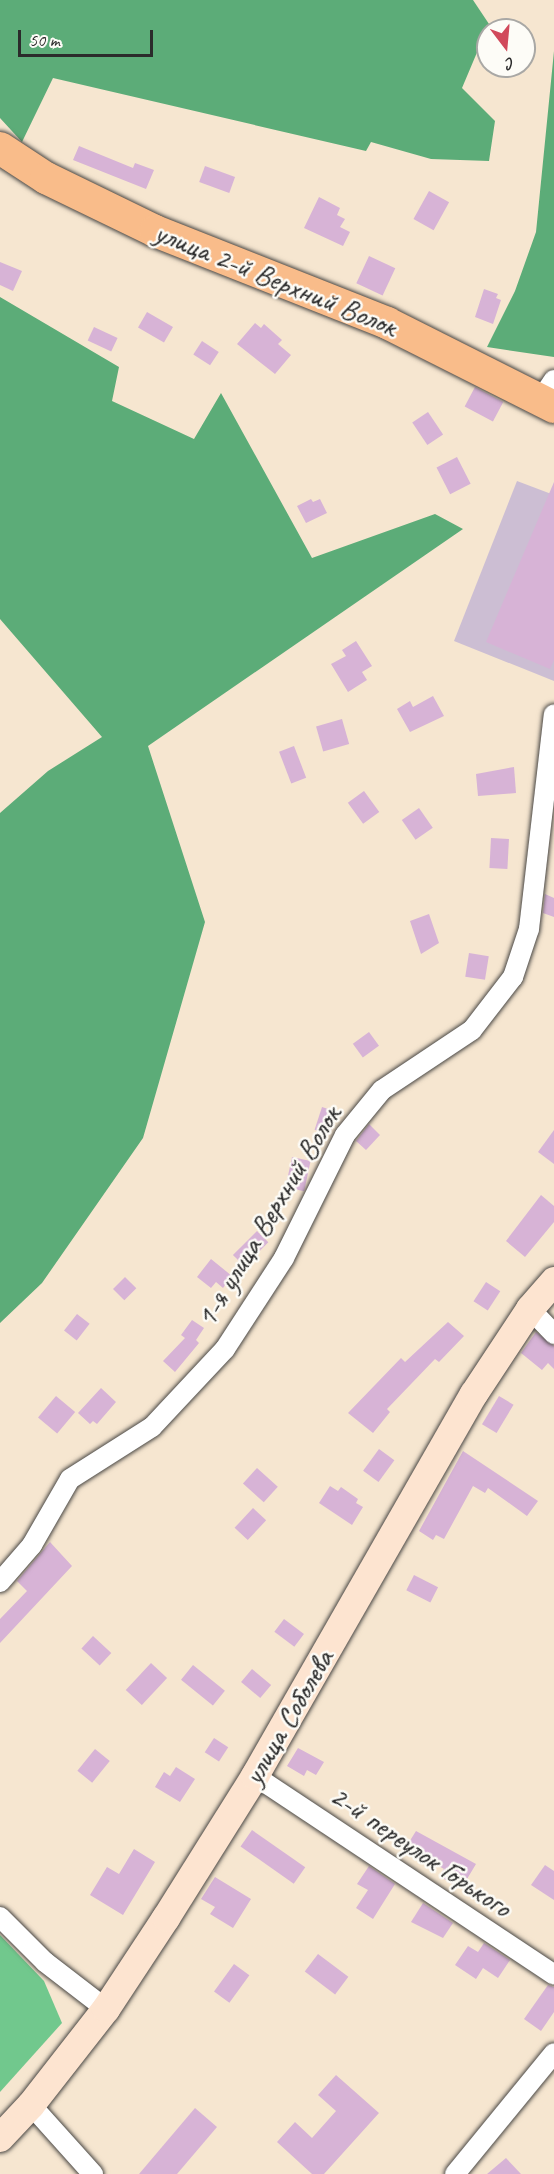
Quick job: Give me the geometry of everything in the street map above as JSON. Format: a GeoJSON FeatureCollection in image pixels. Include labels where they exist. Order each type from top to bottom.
{"type":"FeatureCollection","features":[{"type":"Feature","properties":{"kind":"main road","name":"улица 2-й Верхний Волок"},"geometry":{"type":"LineString","coordinates":[[0,148],[46,178],[155,231],[387,323],[550,395]]}},
{"type":"Feature","properties":{"kind":"street","name":"1-я улица Верхний Волок"},"geometry":{"type":"LineString","coordinates":[[0,1582],[32,1545],[70,1479],[152,1427],[225,1349],[284,1258],[345,1135],[382,1090],[472,1030],[513,977],[529,929],[554,714]]}},
{"type":"Feature","properties":{"kind":"street","name":"улица Соболева"},"geometry":{"type":"LineString","coordinates":[[0,2138],[31,2105],[106,2008],[255,1776],[474,1394],[530,1309],[554,1281]]}},
{"type":"Feature","properties":{"kind":"street"},"geometry":{"type":"LineString","coordinates":[[530,1309],[554,1334]]}},
{"type":"Feature","properties":{"kind":"street","name":"2-й переулок Горького"},"geometry":{"type":"LineString","coordinates":[[255,1776],[554,1975]]}},
{"type":"Feature","properties":{"kind":"street"},"geometry":{"type":"LineString","coordinates":[[0,1917],[45,1962],[106,2008]]}},
{"type":"Feature","properties":{"kind":"street"},"geometry":{"type":"LineString","coordinates":[[455,2174],[554,2053]]}},
{"type":"Feature","properties":{"kind":"street"},"geometry":{"type":"LineString","coordinates":[[31,2105],[93,2174]]}},
{"type":"Feature","properties":{"kind":"shaded area"},"geometry":{"type":"Polygon","coordinates":[[[517,481],[554,495],[554,681],[454,641],[517,481]]]}},
{"type":"Feature","properties":{"kind":"green space"},"geometry":{"type":"Polygon","coordinates":[[[0,0],[473,0],[485,18],[476,18],[476,55],[462,88],[495,121],[489,161],[431,159],[371,142],[366,151],[53,78],[22,142],[0,118],[0,0]]]}},
{"type":"Feature","properties":{"kind":"green space"},"geometry":{"type":"Polygon","coordinates":[[[554,51],[554,357],[487,347],[515,291],[536,232],[554,51]]]}},
{"type":"Feature","properties":{"kind":"green space"},"geometry":{"type":"Polygon","coordinates":[[[0,297],[119,367],[112,401],[194,439],[221,393],[312,558],[435,514],[463,529],[148,746],[205,922],[143,1138],[42,1283],[0,1323],[0,813],[48,771],[102,737],[0,619],[0,297]]]}},
{"type":"Feature","properties":{"kind":"green space"},"geometry":{"type":"Polygon","coordinates":[[[0,1935],[44,1981],[62,2023],[0,2092],[0,1935]]]}},
{"type":"Feature","properties":{"kind":"building"},"geometry":{"type":"Polygon","coordinates":[[[79,146],[133,168],[135,163],[154,170],[146,189],[73,160],[79,146]]]}},
{"type":"Feature","properties":{"kind":"building"},"geometry":{"type":"Polygon","coordinates":[[[205,166],[235,177],[229,193],[199,182],[205,166]]]}},
{"type":"Feature","properties":{"kind":"building"},"geometry":{"type":"Polygon","coordinates":[[[429,191],[449,202],[434,230],[413,219],[429,191]]]}},
{"type":"Feature","properties":{"kind":"building"},"geometry":{"type":"Polygon","coordinates":[[[319,197],[340,208],[337,215],[345,219],[340,227],[350,232],[343,246],[304,228],[319,197]]]}},
{"type":"Feature","properties":{"kind":"building"},"geometry":{"type":"Polygon","coordinates":[[[369,256],[395,268],[383,295],[356,283],[369,256]]]}},
{"type":"Feature","properties":{"kind":"building"},"geometry":{"type":"Polygon","coordinates":[[[0,262],[22,271],[13,291],[0,285],[0,262]]]}},
{"type":"Feature","properties":{"kind":"building"},"geometry":{"type":"Polygon","coordinates":[[[484,289],[498,294],[496,298],[501,300],[493,324],[475,317],[484,289]]]}},
{"type":"Feature","properties":{"kind":"building"},"geometry":{"type":"Polygon","coordinates":[[[147,312],[173,327],[164,343],[138,328],[147,312]]]}},
{"type":"Feature","properties":{"kind":"building"},"geometry":{"type":"Polygon","coordinates":[[[255,323],[261,328],[264,324],[282,340],[278,344],[291,355],[275,374],[237,344],[255,323]]]}},
{"type":"Feature","properties":{"kind":"building"},"geometry":{"type":"Polygon","coordinates":[[[94,327],[118,338],[111,352],[88,341],[94,327]]]}},
{"type":"Feature","properties":{"kind":"building"},"geometry":{"type":"Polygon","coordinates":[[[202,341],[219,352],[210,365],[193,354],[202,341]]]}},
{"type":"Feature","properties":{"kind":"building"},"geometry":{"type":"Polygon","coordinates":[[[475,387],[503,402],[493,421],[465,406],[475,387]]]}},
{"type":"Feature","properties":{"kind":"building"},"geometry":{"type":"Polygon","coordinates":[[[428,412],[443,434],[427,445],[412,423],[428,412]]]}},
{"type":"Feature","properties":{"kind":"building"},"geometry":{"type":"Polygon","coordinates":[[[457,457],[471,484],[450,494],[437,467],[457,457]]]}},
{"type":"Feature","properties":{"kind":"building"},"geometry":{"type":"Polygon","coordinates":[[[554,482],[554,660],[550,669],[486,642],[554,482]]]}},
{"type":"Feature","properties":{"kind":"building"},"geometry":{"type":"Polygon","coordinates":[[[311,499],[313,502],[320,499],[327,513],[306,523],[297,506],[311,499]]]}},
{"type":"Feature","properties":{"kind":"building"},"geometry":{"type":"Polygon","coordinates":[[[356,641],[372,666],[362,672],[367,680],[348,692],[331,664],[346,656],[342,650],[356,641]]]}},
{"type":"Feature","properties":{"kind":"building"},"geometry":{"type":"Polygon","coordinates":[[[433,696],[444,716],[410,732],[397,709],[410,701],[413,707],[433,696]]]}},
{"type":"Feature","properties":{"kind":"building"},"geometry":{"type":"Polygon","coordinates":[[[342,719],[349,744],[323,751],[316,726],[342,719]]]}},
{"type":"Feature","properties":{"kind":"building"},"geometry":{"type":"Polygon","coordinates":[[[294,746],[306,778],[291,783],[279,752],[294,746]]]}},
{"type":"Feature","properties":{"kind":"building"},"geometry":{"type":"Polygon","coordinates":[[[514,767],[516,793],[478,796],[476,774],[514,767]]]}},
{"type":"Feature","properties":{"kind":"building"},"geometry":{"type":"Polygon","coordinates":[[[364,791],[379,812],[363,824],[348,803],[364,791]]]}},
{"type":"Feature","properties":{"kind":"building"},"geometry":{"type":"Polygon","coordinates":[[[419,808],[433,828],[416,840],[402,820],[419,808]]]}},
{"type":"Feature","properties":{"kind":"building"},"geometry":{"type":"Polygon","coordinates":[[[491,838],[509,839],[507,869],[489,868],[491,838]]]}},
{"type":"Feature","properties":{"kind":"building"},"geometry":{"type":"Polygon","coordinates":[[[545,894],[554,898],[554,917],[543,913],[545,894]]]}},
{"type":"Feature","properties":{"kind":"building"},"geometry":{"type":"Polygon","coordinates":[[[429,914],[439,943],[421,954],[410,921],[429,914]]]}},
{"type":"Feature","properties":{"kind":"building"},"geometry":{"type":"Polygon","coordinates":[[[469,953],[489,956],[485,980],[465,977],[469,953]]]}},
{"type":"Feature","properties":{"kind":"building"},"geometry":{"type":"Polygon","coordinates":[[[369,1032],[379,1046],[363,1058],[353,1044],[369,1032]]]}},
{"type":"Feature","properties":{"kind":"building"},"geometry":{"type":"Polygon","coordinates":[[[322,1107],[337,1112],[330,1135],[315,1130],[322,1107]]]}},
{"type":"Feature","properties":{"kind":"building"},"geometry":{"type":"Polygon","coordinates":[[[369,1124],[380,1135],[366,1150],[356,1141],[369,1124]]]}},
{"type":"Feature","properties":{"kind":"building"},"geometry":{"type":"Polygon","coordinates":[[[554,1130],[554,1164],[538,1152],[554,1130]]]}},
{"type":"Feature","properties":{"kind":"building"},"geometry":{"type":"Polygon","coordinates":[[[292,1157],[311,1161],[304,1191],[286,1187],[292,1157]]]}},
{"type":"Feature","properties":{"kind":"building"},"geometry":{"type":"Polygon","coordinates":[[[541,1195],[554,1206],[554,1222],[525,1257],[506,1241],[541,1195]]]}},
{"type":"Feature","properties":{"kind":"building"},"geometry":{"type":"Polygon","coordinates":[[[257,1231],[268,1242],[244,1266],[233,1255],[257,1231]]]}},
{"type":"Feature","properties":{"kind":"building"},"geometry":{"type":"Polygon","coordinates":[[[211,1259],[232,1276],[223,1288],[216,1282],[211,1288],[197,1277],[211,1259]]]}},
{"type":"Feature","properties":{"kind":"building"},"geometry":{"type":"Polygon","coordinates":[[[125,1277],[136,1288],[124,1300],[113,1289],[125,1277]]]}},
{"type":"Feature","properties":{"kind":"building"},"geometry":{"type":"Polygon","coordinates":[[[486,1282],[500,1291],[488,1311],[473,1301],[486,1282]]]}},
{"type":"Feature","properties":{"kind":"building"},"geometry":{"type":"Polygon","coordinates":[[[77,1314],[90,1324],[77,1340],[64,1331],[77,1314]]]}},
{"type":"Feature","properties":{"kind":"building"},"geometry":{"type":"Polygon","coordinates":[[[192,1320],[204,1328],[196,1340],[199,1343],[175,1372],[163,1361],[185,1338],[181,1335],[192,1320]]]}},
{"type":"Feature","properties":{"kind":"building"},"geometry":{"type":"Polygon","coordinates":[[[448,1322],[464,1336],[439,1362],[435,1359],[387,1409],[390,1412],[373,1433],[348,1413],[401,1358],[405,1362],[448,1322]]]}},
{"type":"Feature","properties":{"kind":"building"},"geometry":{"type":"Polygon","coordinates":[[[536,1332],[554,1346],[554,1369],[548,1363],[542,1370],[521,1353],[536,1332]]]}},
{"type":"Feature","properties":{"kind":"building"},"geometry":{"type":"Polygon","coordinates":[[[101,1388],[116,1402],[97,1424],[93,1421],[90,1424],[78,1413],[101,1388]]]}},
{"type":"Feature","properties":{"kind":"building"},"geometry":{"type":"Polygon","coordinates":[[[56,1396],[75,1412],[57,1434],[38,1417],[56,1396]]]}},
{"type":"Feature","properties":{"kind":"building"},"geometry":{"type":"Polygon","coordinates":[[[499,1396],[514,1405],[497,1433],[482,1424],[499,1396]]]}},
{"type":"Feature","properties":{"kind":"building"},"geometry":{"type":"Polygon","coordinates":[[[379,1449],[394,1460],[379,1482],[363,1471],[379,1449]]]}},
{"type":"Feature","properties":{"kind":"building"},"geometry":{"type":"Polygon","coordinates":[[[463,1451],[538,1501],[527,1516],[488,1488],[485,1493],[473,1486],[444,1539],[436,1535],[433,1540],[419,1531],[463,1451]]]}},
{"type":"Feature","properties":{"kind":"building"},"geometry":{"type":"Polygon","coordinates":[[[257,1468],[278,1487],[264,1502],[243,1484],[257,1468]]]}},
{"type":"Feature","properties":{"kind":"building"},"geometry":{"type":"Polygon","coordinates":[[[330,1486],[338,1491],[341,1487],[358,1499],[356,1503],[363,1507],[352,1525],[319,1503],[330,1486]]]}},
{"type":"Feature","properties":{"kind":"building"},"geometry":{"type":"Polygon","coordinates":[[[253,1508],[266,1520],[248,1540],[235,1528],[253,1508]]]}},
{"type":"Feature","properties":{"kind":"building"},"geometry":{"type":"Polygon","coordinates":[[[50,1542],[72,1566],[0,1643],[0,1619],[27,1591],[17,1581],[50,1542]]]}},
{"type":"Feature","properties":{"kind":"building"},"geometry":{"type":"Polygon","coordinates":[[[414,1575],[438,1587],[430,1602],[406,1590],[414,1575]]]}},
{"type":"Feature","properties":{"kind":"building"},"geometry":{"type":"Polygon","coordinates":[[[284,1619],[304,1634],[294,1647],[274,1632],[284,1619]]]}},
{"type":"Feature","properties":{"kind":"building"},"geometry":{"type":"Polygon","coordinates":[[[93,1636],[111,1653],[100,1665],[81,1648],[93,1636]]]}},
{"type":"Feature","properties":{"kind":"building"},"geometry":{"type":"Polygon","coordinates":[[[151,1663],[167,1678],[142,1705],[126,1690],[151,1663]]]}},
{"type":"Feature","properties":{"kind":"building"},"geometry":{"type":"Polygon","coordinates":[[[193,1665],[225,1691],[213,1706],[181,1680],[193,1665]]]}},
{"type":"Feature","properties":{"kind":"building"},"geometry":{"type":"Polygon","coordinates":[[[252,1669],[271,1685],[260,1698],[241,1682],[252,1669]]]}},
{"type":"Feature","properties":{"kind":"building"},"geometry":{"type":"Polygon","coordinates":[[[214,1738],[228,1747],[219,1762],[205,1752],[214,1738]]]}},
{"type":"Feature","properties":{"kind":"building"},"geometry":{"type":"Polygon","coordinates":[[[298,1748],[324,1762],[316,1775],[307,1770],[304,1776],[287,1766],[298,1748]]]}},
{"type":"Feature","properties":{"kind":"building"},"geometry":{"type":"Polygon","coordinates":[[[95,1749],[110,1761],[92,1783],[77,1771],[95,1749]]]}},
{"type":"Feature","properties":{"kind":"building"},"geometry":{"type":"Polygon","coordinates":[[[176,1767],[195,1779],[180,1802],[155,1787],[164,1772],[170,1776],[176,1767]]]}},
{"type":"Feature","properties":{"kind":"building"},"geometry":{"type":"Polygon","coordinates":[[[252,1830],[305,1867],[294,1884],[241,1846],[252,1830]]]}},
{"type":"Feature","properties":{"kind":"building"},"geometry":{"type":"Polygon","coordinates":[[[416,1831],[476,1864],[467,1879],[460,1875],[454,1885],[439,1876],[444,1869],[406,1847],[416,1831]]]}},
{"type":"Feature","properties":{"kind":"building"},"geometry":{"type":"Polygon","coordinates":[[[134,1849],[155,1862],[123,1915],[90,1895],[107,1867],[119,1874],[134,1849]]]}},
{"type":"Feature","properties":{"kind":"building"},"geometry":{"type":"Polygon","coordinates":[[[545,1865],[554,1871],[554,1900],[531,1885],[545,1865]]]}},
{"type":"Feature","properties":{"kind":"building"},"geometry":{"type":"Polygon","coordinates":[[[369,1866],[395,1884],[373,1919],[356,1908],[368,1890],[357,1884],[369,1866]]]}},
{"type":"Feature","properties":{"kind":"building"},"geometry":{"type":"Polygon","coordinates":[[[215,1877],[251,1899],[233,1928],[210,1914],[215,1907],[201,1899],[215,1877]]]}},
{"type":"Feature","properties":{"kind":"building"},"geometry":{"type":"Polygon","coordinates":[[[423,1903],[453,1923],[443,1938],[411,1922],[423,1903]]]}},
{"type":"Feature","properties":{"kind":"building"},"geometry":{"type":"Polygon","coordinates":[[[484,1943],[510,1960],[498,1978],[483,1968],[476,1979],[455,1965],[468,1946],[478,1952],[484,1943]]]}},
{"type":"Feature","properties":{"kind":"building"},"geometry":{"type":"Polygon","coordinates":[[[318,1954],[348,1977],[335,1994],[305,1972],[318,1954]]]}},
{"type":"Feature","properties":{"kind":"building"},"geometry":{"type":"Polygon","coordinates":[[[234,1964],[249,1975],[229,2003],[214,1992],[234,1964]]]}},
{"type":"Feature","properties":{"kind":"building"},"geometry":{"type":"Polygon","coordinates":[[[548,1985],[554,1987],[554,2012],[541,2031],[524,2019],[548,1985]]]}},
{"type":"Feature","properties":{"kind":"building"},"geometry":{"type":"Polygon","coordinates":[[[336,2075],[379,2113],[324,2174],[312,2174],[277,2142],[295,2122],[312,2138],[336,2111],[318,2095],[336,2075]]]}},
{"type":"Feature","properties":{"kind":"building"},"geometry":{"type":"Polygon","coordinates":[[[195,2108],[217,2127],[177,2174],[139,2174],[195,2108]]]}},
{"type":"Feature","properties":{"kind":"building"},"geometry":{"type":"Polygon","coordinates":[[[506,2158],[521,2174],[487,2174],[506,2158]]]}}]}
